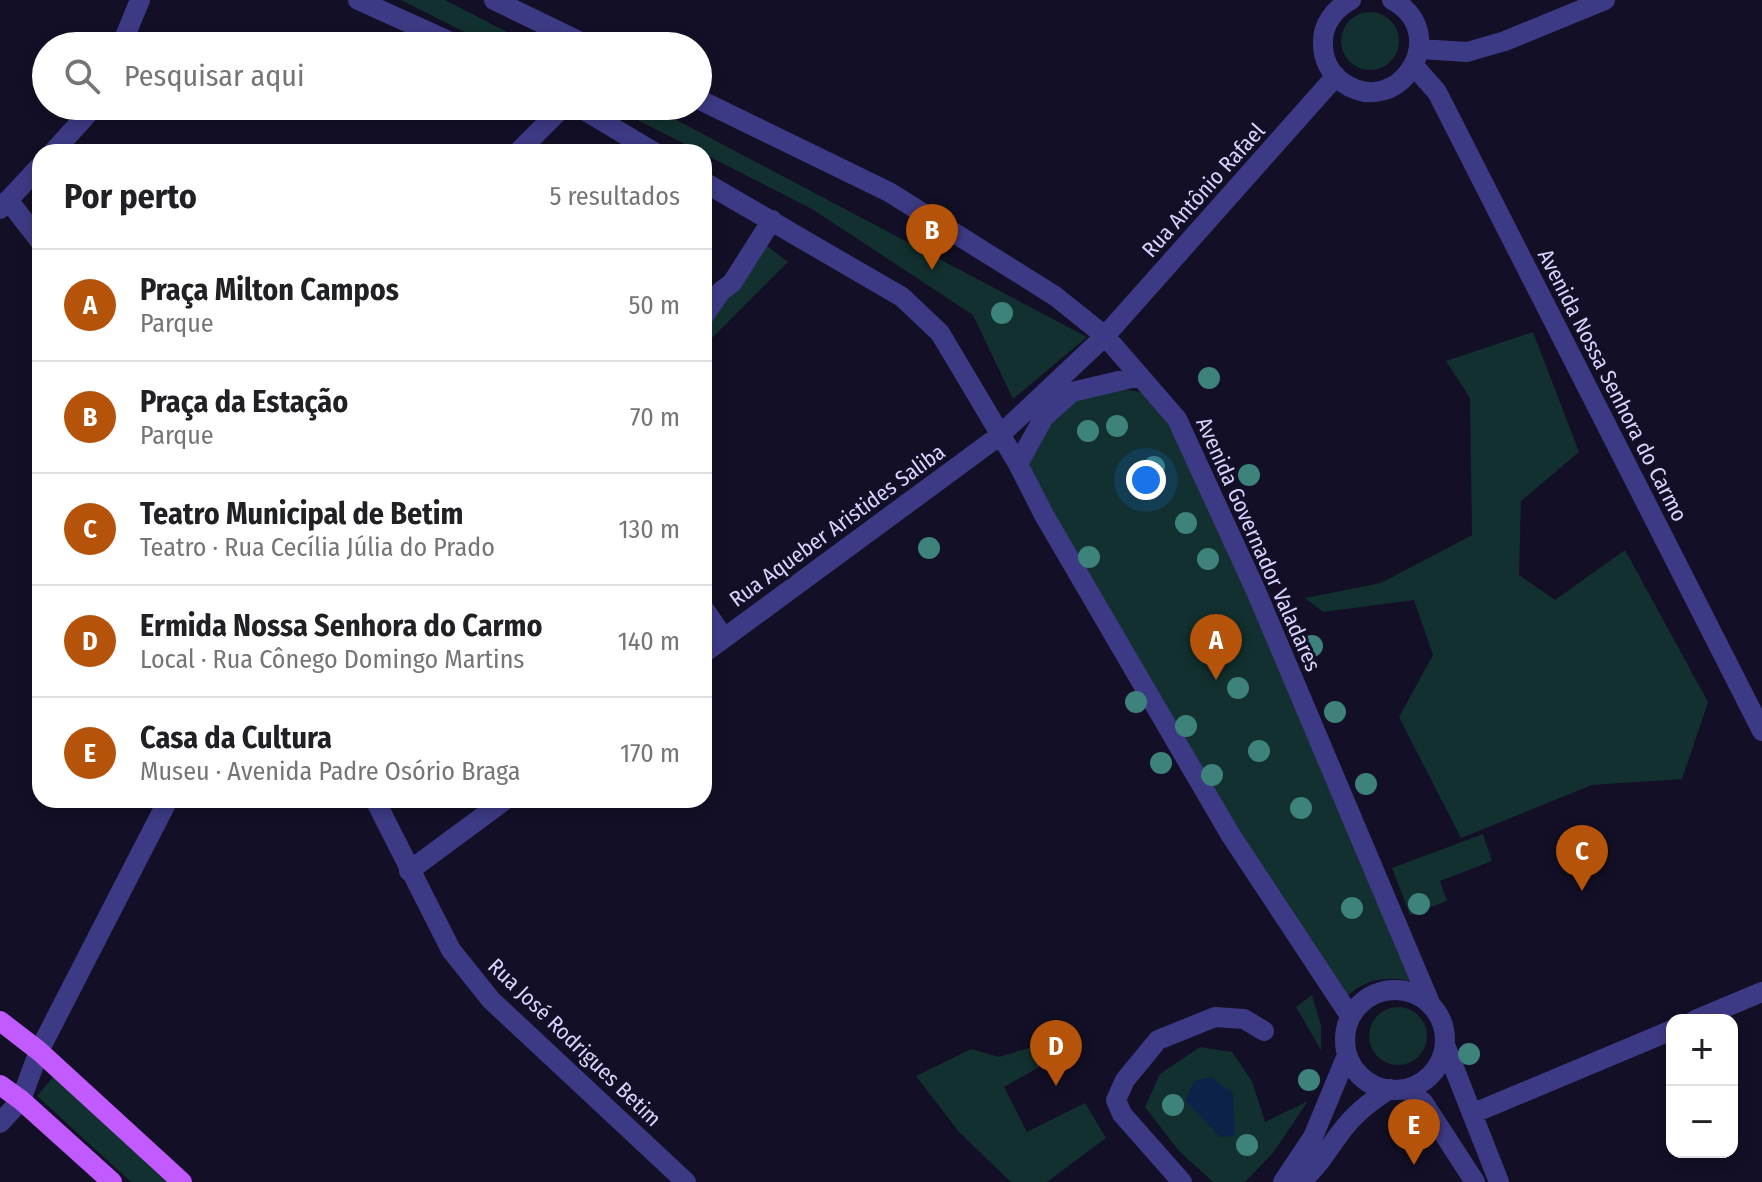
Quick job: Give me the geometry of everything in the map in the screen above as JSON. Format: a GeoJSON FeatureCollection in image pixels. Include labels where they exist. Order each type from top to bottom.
{"type":"FeatureCollection","features":[{"type":"Feature","properties":{"kind":"main road"},"geometry":{"type":"LineString","coordinates":[[0,1021],[39,1051],[182,1182]]}},
{"type":"Feature","properties":{"kind":"main road"},"geometry":{"type":"LineString","coordinates":[[0,1085],[21,1100],[112,1182]]}},
{"type":"Feature","properties":{"kind":"street"},"geometry":{"type":"LineString","coordinates":[[127,32],[140,0]]}},
{"type":"Feature","properties":{"kind":"street"},"geometry":{"type":"LineString","coordinates":[[358,0],[429,32]]}},
{"type":"Feature","properties":{"kind":"street"},"geometry":{"type":"LineString","coordinates":[[494,0],[560,32]]}},
{"type":"Feature","properties":{"kind":"street"},"geometry":{"type":"LineString","coordinates":[[1351,0],[1336,7],[1325,28],[1324,57],[1336,76],[1351,87],[1376,91],[1400,82],[1417,57],[1418,31],[1408,8],[1392,0]]}},
{"type":"Feature","properties":{"kind":"street"},"geometry":{"type":"LineString","coordinates":[[1417,57],[1467,52],[1505,41],[1605,0]]}},
{"type":"Feature","properties":{"kind":"street","name":"Avenida Nossa Senhora do Carmo"},"geometry":{"type":"LineString","coordinates":[[1417,57],[1762,731]]}},
{"type":"Feature","properties":{"kind":"street","name":"Rua Antônio Rafael"},"geometry":{"type":"LineString","coordinates":[[999,436],[1105,336],[1336,76]]}},
{"type":"Feature","properties":{"kind":"street","name":"Avenida Governador Valadares"},"geometry":{"type":"LineString","coordinates":[[712,106],[889,192],[1055,296],[1105,336],[1177,419],[1256,591],[1430,1003]]}},
{"type":"Feature","properties":{"kind":"street"},"geometry":{"type":"LineString","coordinates":[[60,144],[82,120]]}},
{"type":"Feature","properties":{"kind":"street"},"geometry":{"type":"LineString","coordinates":[[526,144],[550,120]]}},
{"type":"Feature","properties":{"kind":"street"},"geometry":{"type":"LineString","coordinates":[[600,120],[641,144]]}},
{"type":"Feature","properties":{"kind":"street"},"geometry":{"type":"LineString","coordinates":[[32,175],[4,205],[32,233]]}},
{"type":"Feature","properties":{"kind":"street"},"geometry":{"type":"LineString","coordinates":[[712,186],[902,297],[940,333],[1230,834],[1350,1016]]}},
{"type":"Feature","properties":{"kind":"street"},"geometry":{"type":"LineString","coordinates":[[712,304],[721,291],[732,283],[772,220]]}},
{"type":"Feature","properties":{"kind":"street"},"geometry":{"type":"LineString","coordinates":[[1018,464],[1044,417],[1072,392],[1140,376]]}},
{"type":"Feature","properties":{"kind":"street","name":"Rua Aqueber Aristides Saliba"},"geometry":{"type":"LineString","coordinates":[[712,647],[999,436]]}},
{"type":"Feature","properties":{"kind":"street"},"geometry":{"type":"LineString","coordinates":[[712,621],[724,638]]}},
{"type":"Feature","properties":{"kind":"street"},"geometry":{"type":"LineString","coordinates":[[0,1123],[21,1100],[39,1051],[164,808]]}},
{"type":"Feature","properties":{"kind":"street","name":"Rua José Rodrigues Betim"},"geometry":{"type":"LineString","coordinates":[[379,808],[451,950],[491,1000],[686,1182]]}},
{"type":"Feature","properties":{"kind":"street"},"geometry":{"type":"LineString","coordinates":[[409,871],[494,808]]}},
{"type":"Feature","properties":{"kind":"street"},"geometry":{"type":"LineString","coordinates":[[1283,1182],[1313,1137],[1347,1055],[1346,1029],[1350,1016],[1368,997],[1393,989],[1407,991],[1430,1003],[1439,1015],[1445,1045],[1499,1182]]}},
{"type":"Feature","properties":{"kind":"street"},"geometry":{"type":"LineString","coordinates":[[1709,1014],[1762,992]]}},
{"type":"Feature","properties":{"kind":"street"},"geometry":{"type":"LineString","coordinates":[[1182,1182],[1122,1114],[1116,1100],[1125,1080],[1158,1040],[1215,1017],[1244,1019],[1264,1031]]}},
{"type":"Feature","properties":{"kind":"street"},"geometry":{"type":"LineString","coordinates":[[1474,1113],[1666,1033]]}},
{"type":"Feature","properties":{"kind":"street"},"geometry":{"type":"LineString","coordinates":[[1300,1182],[1314,1170],[1342,1130],[1372,1100],[1426,1078],[1435,1069],[1445,1045]]}},
{"type":"Feature","properties":{"kind":"street"},"geometry":{"type":"LineString","coordinates":[[1347,1055],[1363,1079],[1376,1086],[1398,1089],[1423,1102],[1475,1182]]}},
{"type":"Feature","properties":{"kind":"green space"},"geometry":{"type":"Polygon","coordinates":[[[401,0],[445,0],[507,32],[464,32],[401,0]]]}},
{"type":"Feature","properties":{"kind":"green space"},"geometry":{"type":"Polygon","coordinates":[[[1370,12],[1391,20],[1399,41],[1391,62],[1370,70],[1349,62],[1341,41],[1349,20],[1370,12]]]}},
{"type":"Feature","properties":{"kind":"green space"},"geometry":{"type":"Polygon","coordinates":[[[637,120],[676,120],[1087,337],[1013,399],[973,315],[812,209],[712,158],[712,144],[685,144],[637,120]]]}},
{"type":"Feature","properties":{"kind":"green space"},"geometry":{"type":"Polygon","coordinates":[[[767,246],[788,262],[712,338],[712,315],[767,246]]]}},
{"type":"Feature","properties":{"kind":"green space"},"geometry":{"type":"Polygon","coordinates":[[[1533,332],[1579,452],[1521,501],[1519,575],[1555,600],[1625,550],[1708,702],[1682,779],[1592,785],[1461,838],[1399,717],[1433,655],[1414,600],[1323,612],[1305,598],[1381,583],[1472,535],[1470,398],[1446,361],[1533,332]]]}},
{"type":"Feature","properties":{"kind":"green space"},"geometry":{"type":"Polygon","coordinates":[[[1123,389],[1140,392],[1162,408],[1249,584],[1410,981],[1376,980],[1346,997],[1278,902],[1023,464],[1046,419],[1080,395],[1123,389]]]}},
{"type":"Feature","properties":{"kind":"green space"},"geometry":{"type":"Polygon","coordinates":[[[1483,834],[1492,861],[1440,881],[1447,901],[1410,915],[1392,868],[1483,834]]]}},
{"type":"Feature","properties":{"kind":"green space"},"geometry":{"type":"Polygon","coordinates":[[[1312,995],[1321,1026],[1321,1050],[1296,1007],[1312,995]]]}},
{"type":"Feature","properties":{"kind":"green space"},"geometry":{"type":"Polygon","coordinates":[[[1398,1007],[1418,1016],[1427,1036],[1418,1056],[1398,1065],[1378,1056],[1369,1036],[1378,1016],[1398,1007]]]}},
{"type":"Feature","properties":{"kind":"green space"},"geometry":{"type":"Polygon","coordinates":[[[1054,1040],[1062,1054],[1004,1087],[1027,1132],[1085,1103],[1106,1138],[1047,1182],[1011,1182],[959,1132],[916,1076],[971,1049],[999,1057],[1054,1040]]]}},
{"type":"Feature","properties":{"kind":"green space"},"geometry":{"type":"Polygon","coordinates":[[[1200,1047],[1232,1052],[1252,1081],[1265,1122],[1308,1101],[1273,1153],[1245,1182],[1213,1182],[1179,1151],[1145,1107],[1160,1074],[1200,1047]]]}},
{"type":"Feature","properties":{"kind":"green space"},"geometry":{"type":"Polygon","coordinates":[[[54,1076],[172,1182],[131,1182],[37,1096],[54,1076]]]}},
{"type":"Feature","properties":{"kind":"water"},"geometry":{"type":"Polygon","coordinates":[[[1211,1077],[1233,1093],[1235,1136],[1220,1137],[1185,1100],[1194,1081],[1211,1077]]]}},
{"type":"Feature","properties":{"kind":"place","name":"Praça da Estação"},"geometry":{"type":"Point","coordinates":[932,270]}},
{"type":"Feature","properties":{"kind":"place","name":"Praça Milton Campos"},"geometry":{"type":"Point","coordinates":[1216,680]}},
{"type":"Feature","properties":{"kind":"place","name":"Teatro Municipal de Betim"},"geometry":{"type":"Point","coordinates":[1582,891]}},
{"type":"Feature","properties":{"kind":"place","name":"Ermida Nossa Senhora do Carmo"},"geometry":{"type":"Point","coordinates":[1056,1086]}},
{"type":"Feature","properties":{"kind":"place","name":"Casa da Cultura"},"geometry":{"type":"Point","coordinates":[1414,1165]}}]}
